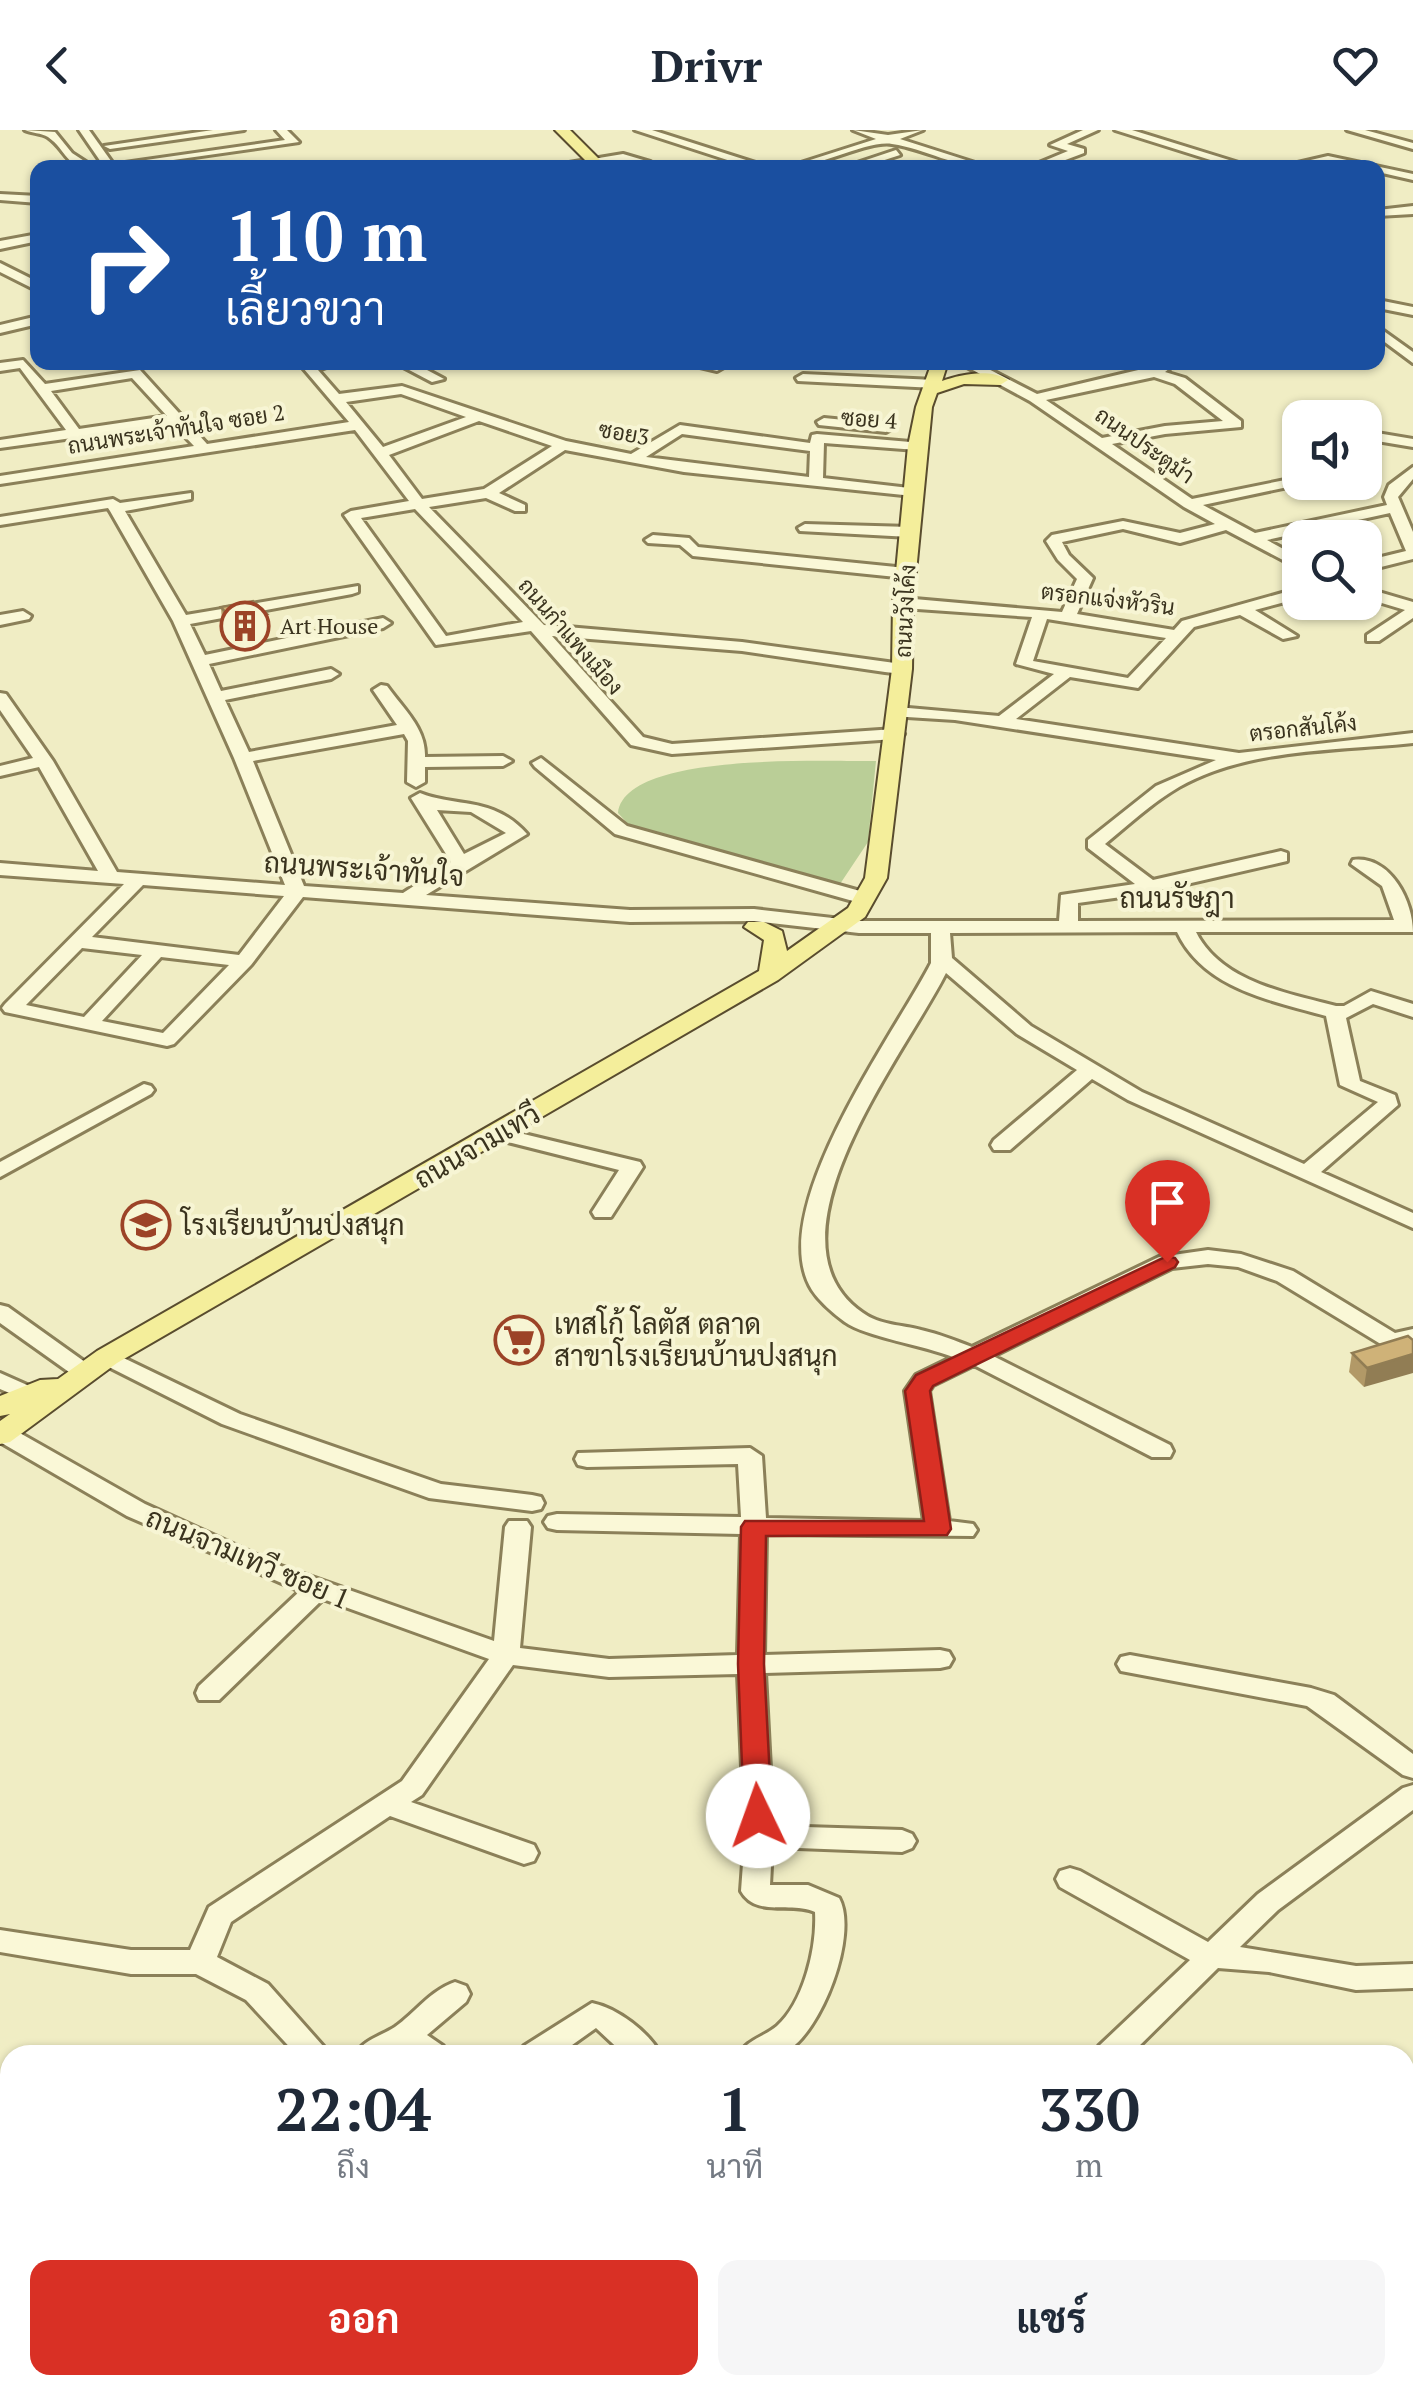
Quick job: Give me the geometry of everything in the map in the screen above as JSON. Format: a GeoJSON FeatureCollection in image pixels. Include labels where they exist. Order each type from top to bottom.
{"type":"FeatureCollection","features":[{"type":"Feature","properties":{"kind":"main road"},"geometry":{"type":"LineString","coordinates":[[562,130],[593,160]]}},
{"type":"Feature","properties":{"kind":"main road","name":"ถนนวังโค้ง"},"geometry":{"type":"LineString","coordinates":[[842,925],[857,912],[879,863],[902,669],[903,603],[918,438],[938,370]]}},
{"type":"Feature","properties":{"kind":"main road"},"geometry":{"type":"LineString","coordinates":[[934,386],[963,378],[1000,380]]}},
{"type":"Feature","properties":{"kind":"main road"},"geometry":{"type":"LineString","coordinates":[[842,925],[841,910],[879,863]]}},
{"type":"Feature","properties":{"kind":"main road","name":"ถนนจามเทวี"},"geometry":{"type":"LineString","coordinates":[[10,1409],[90,1368],[499,1134],[770,975],[842,925]]}},
{"type":"Feature","properties":{"kind":"main road"},"geometry":{"type":"LineString","coordinates":[[756,927],[774,936],[777,945],[770,975]]}},
{"type":"Feature","properties":{"kind":"street"},"geometry":{"type":"LineString","coordinates":[[30,130],[51,134],[74,160]]}},
{"type":"Feature","properties":{"kind":"street"},"geometry":{"type":"LineString","coordinates":[[84,130],[105,160]]}},
{"type":"Feature","properties":{"kind":"street"},"geometry":{"type":"LineString","coordinates":[[110,146],[239,130]]}},
{"type":"Feature","properties":{"kind":"street"},"geometry":{"type":"LineString","coordinates":[[156,160],[294,142],[280,130]]}},
{"type":"Feature","properties":{"kind":"street"},"geometry":{"type":"LineString","coordinates":[[640,130],[740,160]]}},
{"type":"Feature","properties":{"kind":"street"},"geometry":{"type":"LineString","coordinates":[[658,135],[674,130]]}},
{"type":"Feature","properties":{"kind":"street"},"geometry":{"type":"LineString","coordinates":[[858,130],[957,160]]}},
{"type":"Feature","properties":{"kind":"street"},"geometry":{"type":"LineString","coordinates":[[818,160],[918,130]]}},
{"type":"Feature","properties":{"kind":"street"},"geometry":{"type":"LineString","coordinates":[[1055,160],[1080,151],[1056,145],[1094,130]]}},
{"type":"Feature","properties":{"kind":"street"},"geometry":{"type":"LineString","coordinates":[[1120,130],[1223,160]]}},
{"type":"Feature","properties":{"kind":"street"},"geometry":{"type":"LineString","coordinates":[[1352,130],[1413,146]]}},
{"type":"Feature","properties":{"kind":"street"},"geometry":{"type":"LineString","coordinates":[[262,147],[279,160]]}},
{"type":"Feature","properties":{"kind":"street"},"geometry":{"type":"LineString","coordinates":[[873,160],[914,148]]}},
{"type":"Feature","properties":{"kind":"street"},"geometry":{"type":"LineString","coordinates":[[1385,170],[1413,177]]}},
{"type":"Feature","properties":{"kind":"street"},"geometry":{"type":"LineString","coordinates":[[0,198],[30,200]]}},
{"type":"Feature","properties":{"kind":"street"},"geometry":{"type":"LineString","coordinates":[[1385,212],[1413,210]]}},
{"type":"Feature","properties":{"kind":"street"},"geometry":{"type":"LineString","coordinates":[[0,244],[30,238]]}},
{"type":"Feature","properties":{"kind":"street"},"geometry":{"type":"LineString","coordinates":[[0,267],[30,282]]}},
{"type":"Feature","properties":{"kind":"street"},"geometry":{"type":"LineString","coordinates":[[1385,305],[1413,311]]}},
{"type":"Feature","properties":{"kind":"street"},"geometry":{"type":"LineString","coordinates":[[0,329],[30,322]]}},
{"type":"Feature","properties":{"kind":"street"},"geometry":{"type":"LineString","coordinates":[[1385,337],[1413,359]]}},
{"type":"Feature","properties":{"kind":"street"},"geometry":{"type":"LineString","coordinates":[[0,367],[23,364],[76,434]]}},
{"type":"Feature","properties":{"kind":"street","name":"ถนนกำแพงเมือง"},"geometry":{"type":"LineString","coordinates":[[310,370],[359,424],[419,505],[537,628],[637,741],[652,747],[708,748],[895,734]]}},
{"type":"Feature","properties":{"kind":"street"},"geometry":{"type":"LineString","coordinates":[[417,370],[436,379]]}},
{"type":"Feature","properties":{"kind":"street","name":"ถนนประตูม้า"},"geometry":{"type":"LineString","coordinates":[[980,370],[1036,398],[1189,504],[1282,554]]}},
{"type":"Feature","properties":{"kind":"street"},"geometry":{"type":"LineString","coordinates":[[1036,398],[1160,370]]}},
{"type":"Feature","properties":{"kind":"street"},"geometry":{"type":"LineString","coordinates":[[1103,442],[1164,430],[1236,424],[1180,381],[1156,373]]}},
{"type":"Feature","properties":{"kind":"street"},"geometry":{"type":"LineString","coordinates":[[44,388],[135,374],[202,447]]}},
{"type":"Feature","properties":{"kind":"street"},"geometry":{"type":"LineString","coordinates":[[803,378],[845,384],[875,381],[934,386]]}},
{"type":"Feature","properties":{"kind":"street","name":"ซอย3"},"geometry":{"type":"LineString","coordinates":[[334,398],[402,390],[563,445],[684,468],[913,492]]}},
{"type":"Feature","properties":{"kind":"street"},"geometry":{"type":"LineString","coordinates":[[380,452],[476,418]]}},
{"type":"Feature","properties":{"kind":"street","name":"ถนนพระเจ้าทันใจ ซอย 2"},"geometry":{"type":"LineString","coordinates":[[0,444],[176,419]]}},
{"type":"Feature","properties":{"kind":"street"},"geometry":{"type":"LineString","coordinates":[[824,422],[918,438]]}},
{"type":"Feature","properties":{"kind":"street","name":"ถนนพระเจ้าทันใจ ซอย 2"},"geometry":{"type":"LineString","coordinates":[[0,480],[359,424]]}},
{"type":"Feature","properties":{"kind":"street","name":"ซอย 4"},"geometry":{"type":"LineString","coordinates":[[636,457],[680,429],[817,443],[918,438]]}},
{"type":"Feature","properties":{"kind":"street"},"geometry":{"type":"LineString","coordinates":[[1382,438],[1413,443]]}},
{"type":"Feature","properties":{"kind":"street"},"geometry":{"type":"LineString","coordinates":[[816,484],[817,443]]}},
{"type":"Feature","properties":{"kind":"street"},"geometry":{"type":"LineString","coordinates":[[563,445],[488,492],[352,515],[442,642],[537,628],[695,641],[778,651],[843,665],[902,669]]}},
{"type":"Feature","properties":{"kind":"street"},"geometry":{"type":"LineString","coordinates":[[1382,561],[1413,552],[1393,508],[1394,488],[1413,471]]}},
{"type":"Feature","properties":{"kind":"street"},"geometry":{"type":"LineString","coordinates":[[1189,504],[1282,484]]}},
{"type":"Feature","properties":{"kind":"street"},"geometry":{"type":"LineString","coordinates":[[488,492],[520,508]]}},
{"type":"Feature","properties":{"kind":"street"},"geometry":{"type":"LineString","coordinates":[[0,521],[186,496]]}},
{"type":"Feature","properties":{"kind":"street"},"geometry":{"type":"LineString","coordinates":[[114,505],[182,621],[297,892],[244,961],[167,1040],[12,1008],[138,880]]}},
{"type":"Feature","properties":{"kind":"street"},"geometry":{"type":"LineString","coordinates":[[1254,538],[1393,508]]}},
{"type":"Feature","properties":{"kind":"street"},"geometry":{"type":"LineString","coordinates":[[1068,616],[1085,578],[1063,557],[1054,541],[1057,538],[1123,525],[1180,538],[1227,525]]}},
{"type":"Feature","properties":{"kind":"street"},"geometry":{"type":"LineString","coordinates":[[805,528],[910,532]]}},
{"type":"Feature","properties":{"kind":"street"},"geometry":{"type":"LineString","coordinates":[[652,540],[684,541],[693,551],[906,574]]}},
{"type":"Feature","properties":{"kind":"street"},"geometry":{"type":"LineString","coordinates":[[182,621],[352,589]]}},
{"type":"Feature","properties":{"kind":"street","name":"ตรอกแจ่งหัวริน"},"geometry":{"type":"LineString","coordinates":[[903,603],[1042,612],[1177,635],[1188,624],[1282,599]]}},
{"type":"Feature","properties":{"kind":"street"},"geometry":{"type":"LineString","coordinates":[[1382,599],[1413,609]]}},
{"type":"Feature","properties":{"kind":"street"},"geometry":{"type":"LineString","coordinates":[[1373,638],[1413,609]]}},
{"type":"Feature","properties":{"kind":"street"},"geometry":{"type":"LineString","coordinates":[[1245,611],[1289,636]]}},
{"type":"Feature","properties":{"kind":"street"},"geometry":{"type":"LineString","coordinates":[[1042,612],[1024,664],[1132,684],[1177,635]]}},
{"type":"Feature","properties":{"kind":"street"},"geometry":{"type":"LineString","coordinates":[[0,620],[23,616]]}},
{"type":"Feature","properties":{"kind":"street"},"geometry":{"type":"LineString","coordinates":[[199,660],[383,622]]}},
{"type":"Feature","properties":{"kind":"street"},"geometry":{"type":"LineString","coordinates":[[1002,722],[1067,672]]}},
{"type":"Feature","properties":{"kind":"street"},"geometry":{"type":"LineString","coordinates":[[216,697],[331,674]]}},
{"type":"Feature","properties":{"kind":"street"},"geometry":{"type":"LineString","coordinates":[[381,690],[417,741],[419,793],[461,863]]}},
{"type":"Feature","properties":{"kind":"street"},"geometry":{"type":"LineString","coordinates":[[0,698],[44,761],[111,878]]}},
{"type":"Feature","properties":{"kind":"street"},"geometry":{"type":"LineString","coordinates":[[898,712],[954,714],[1242,758]]}},
{"type":"Feature","properties":{"kind":"street"},"geometry":{"type":"LineString","coordinates":[[243,758],[410,728]]}},
{"type":"Feature","properties":{"kind":"street","name":"ตรอกสันโค้ง"},"geometry":{"type":"LineString","coordinates":[[1143,888],[1145,882],[1094,844],[1152,796],[1187,776],[1242,758],[1413,738]]}},
{"type":"Feature","properties":{"kind":"street"},"geometry":{"type":"LineString","coordinates":[[416,762],[502,760]]}},
{"type":"Feature","properties":{"kind":"street"},"geometry":{"type":"LineString","coordinates":[[0,771],[44,761]]}},
{"type":"Feature","properties":{"kind":"street"},"geometry":{"type":"LineString","coordinates":[[541,762],[621,830],[852,895]]}},
{"type":"Feature","properties":{"kind":"street"},"geometry":{"type":"LineString","coordinates":[[406,900],[461,863],[518,834],[490,810],[419,793]]}},
{"type":"Feature","properties":{"kind":"street"},"geometry":{"type":"LineString","coordinates":[[1069,925],[1068,899],[1143,888],[1281,858]]}},
{"type":"Feature","properties":{"kind":"street"},"geometry":{"type":"LineString","coordinates":[[1360,864],[1390,883],[1409,926]]}},
{"type":"Feature","properties":{"kind":"street","name":"ถนนพระเจ้าทันใจ"},"geometry":{"type":"LineString","coordinates":[[0,870],[630,916],[754,915],[842,925]]}},
{"type":"Feature","properties":{"kind":"street"},"geometry":{"type":"LineString","coordinates":[[1390,883],[1413,876]]}},
{"type":"Feature","properties":{"kind":"street","name":"ถนนพระเจ้าทันใจ"},"geometry":{"type":"LineString","coordinates":[[724,918],[756,927],[808,930],[842,925]]}},
{"type":"Feature","properties":{"kind":"street","name":"ถนนรัษฎา"},"geometry":{"type":"LineString","coordinates":[[842,925],[924,929],[1069,925],[1409,926]]}},
{"type":"Feature","properties":{"kind":"street"},"geometry":{"type":"LineString","coordinates":[[1183,925],[1198,952],[1227,974],[1276,996],[1335,1012],[1348,1012],[1371,996],[1413,1012]]}},
{"type":"Feature","properties":{"kind":"street"},"geometry":{"type":"LineString","coordinates":[[940,926],[943,960],[845,1131],[820,1196],[810,1243],[814,1276],[853,1318],[927,1338],[1052,1394],[1161,1451]]}},
{"type":"Feature","properties":{"kind":"street"},"geometry":{"type":"LineString","coordinates":[[76,941],[244,961]]}},
{"type":"Feature","properties":{"kind":"street"},"geometry":{"type":"LineString","coordinates":[[88,1024],[156,950]]}},
{"type":"Feature","properties":{"kind":"street"},"geometry":{"type":"LineString","coordinates":[[943,960],[1024,1030],[1135,1096],[1413,1221]]}},
{"type":"Feature","properties":{"kind":"street"},"geometry":{"type":"LineString","coordinates":[[1308,1172],[1388,1106],[1388,1100],[1350,1085],[1335,1012]]}},
{"type":"Feature","properties":{"kind":"street"},"geometry":{"type":"LineString","coordinates":[[1002,1145],[1089,1070]]}},
{"type":"Feature","properties":{"kind":"street"},"geometry":{"type":"LineString","coordinates":[[0,1171],[144,1090]]}},
{"type":"Feature","properties":{"kind":"street"},"geometry":{"type":"LineString","coordinates":[[499,1134],[632,1167],[603,1212]]}},
{"type":"Feature","properties":{"kind":"street"},"geometry":{"type":"LineString","coordinates":[[938,1529],[918,1391],[924,1380],[1167,1262],[1208,1257],[1241,1261],[1286,1276],[1392,1341],[1413,1336]]}},
{"type":"Feature","properties":{"kind":"street"},"geometry":{"type":"LineString","coordinates":[[0,1312],[90,1368],[438,1492],[525,1515],[506,1656],[412,1788],[219,1916],[200,1962]]}},
{"type":"Feature","properties":{"kind":"street","name":"ถนนจามเทวี ซอย 1"},"geometry":{"type":"LineString","coordinates":[[10,1409],[136,1510],[317,1590],[506,1656],[609,1668],[940,1659]]}},
{"type":"Feature","properties":{"kind":"street"},"geometry":{"type":"LineString","coordinates":[[587,1460],[750,1456],[754,1527],[751,1664],[759,1836],[756,1891],[763,1896],[821,1900],[829,1906],[831,1936],[796,2025],[772,2045]]}},
{"type":"Feature","properties":{"kind":"street"},"geometry":{"type":"LineString","coordinates":[[557,1522],[964,1530]]}},
{"type":"Feature","properties":{"kind":"street"},"geometry":{"type":"LineString","coordinates":[[209,1693],[317,1590]]}},
{"type":"Feature","properties":{"kind":"street"},"geometry":{"type":"LineString","coordinates":[[1130,1664],[1311,1697],[1324,1702],[1413,1768]]}},
{"type":"Feature","properties":{"kind":"street"},"geometry":{"type":"LineString","coordinates":[[1120,2045],[1268,1902],[1413,1795]]}},
{"type":"Feature","properties":{"kind":"street"},"geometry":{"type":"LineString","coordinates":[[386,1804],[524,1853]]}},
{"type":"Feature","properties":{"kind":"street"},"geometry":{"type":"LineString","coordinates":[[759,1836],[902,1841]]}},
{"type":"Feature","properties":{"kind":"street"},"geometry":{"type":"LineString","coordinates":[[1070,1878],[1208,1956],[1269,1961],[1356,1978],[1413,1976]]}},
{"type":"Feature","properties":{"kind":"street"},"geometry":{"type":"LineString","coordinates":[[0,1941],[131,1962],[200,1962],[257,1992],[307,2045]]}},
{"type":"Feature","properties":{"kind":"street"},"geometry":{"type":"LineString","coordinates":[[388,2045],[455,1994]]}},
{"type":"Feature","properties":{"kind":"street"},"geometry":{"type":"LineString","coordinates":[[548,2045],[592,2015],[604,2017],[635,2045]]}},
{"type":"Feature","properties":{"kind":"street"},"geometry":{"type":"LineString","coordinates":[[406,2035],[419,2045]]}},
{"type":"Feature","properties":{"kind":"green space"},"geometry":{"type":"Polygon","coordinates":[[[876,761],[868,842],[840,884],[630,826],[618,813],[629,793],[654,779],[690,770],[731,764],[876,761]]]}},
{"type":"Feature","properties":{"kind":"building"},"geometry":{"type":"Polygon","coordinates":[[[253,601],[267,614],[234,622],[221,607],[253,601]]]}},
{"type":"Feature","properties":{"kind":"building"},"geometry":{"type":"Polygon","coordinates":[[[1408,1336],[1413,1340],[1413,1354],[1367,1368],[1352,1353],[1408,1336]]]}},
{"type":"Feature","properties":{"kind":"place","name":"Art House"},"geometry":{"type":"Point","coordinates":[245,626]}},
{"type":"Feature","properties":{"kind":"place","name":"โรงเรียนบ้านปงสนุก"},"geometry":{"type":"Point","coordinates":[146,1225]}},
{"type":"Feature","properties":{"kind":"place","name":"เทสโก้ โลตัส ตลาด สาขาโรงเรียนบ้านปงสนุก"},"geometry":{"type":"Point","coordinates":[519,1340]}},
{"type":"Feature","properties":{"kind":"route"},"geometry":{"type":"LineString","coordinates":[[758,1816],[751,1664],[754,1527],[938,1529],[918,1391],[924,1380],[1167,1262]]}}]}
